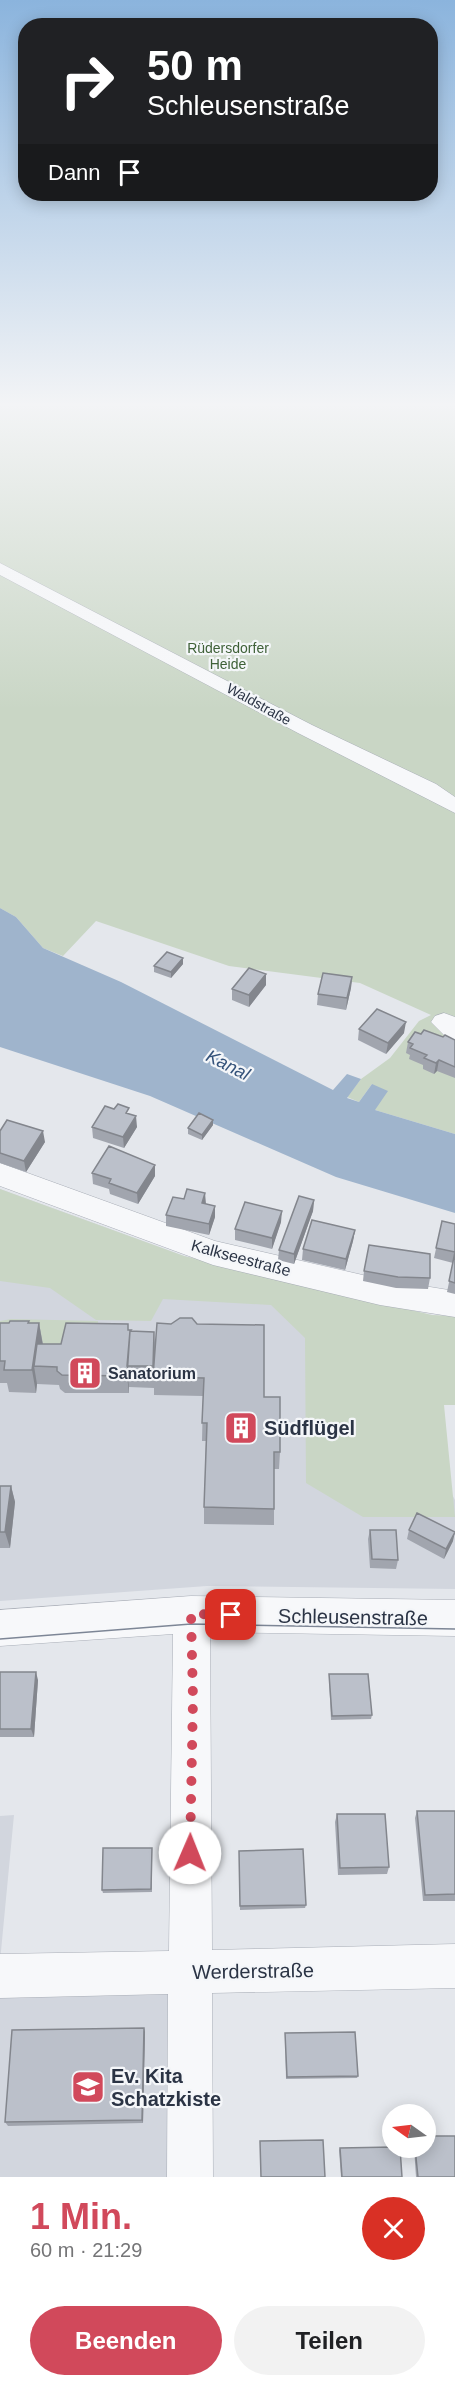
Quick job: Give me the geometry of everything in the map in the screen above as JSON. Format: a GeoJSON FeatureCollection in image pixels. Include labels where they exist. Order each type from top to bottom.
{"type":"FeatureCollection","features":[{"type":"Feature","properties":{"kind":"street","name":"Waldstraße"},"geometry":{"type":"LineString","coordinates":[[0,568],[305,729],[428,789],[455,806]]}},
{"type":"Feature","properties":{"kind":"street","name":"Kalkseestraße"},"geometry":{"type":"LineString","coordinates":[[0,1174],[213,1253],[380,1292],[455,1304]]}},
{"type":"Feature","properties":{"kind":"street","name":"Schleusenstraße"},"geometry":{"type":"LineString","coordinates":[[0,1628],[191,1614],[455,1618]]}},
{"type":"Feature","properties":{"kind":"street"},"geometry":{"type":"LineString","coordinates":[[190,2177],[189,1972],[193,1699],[191,1614]]}},
{"type":"Feature","properties":{"kind":"street","name":"Werderstraße"},"geometry":{"type":"LineString","coordinates":[[0,1976],[455,1966]]}},
{"type":"Feature","properties":{"kind":"shaded area"},"geometry":{"type":"Polygon","coordinates":[[[0,1189],[184,1256],[345,1294],[455,1500],[455,1589],[207,1586],[0,1601],[0,1189]]]}},
{"type":"Feature","properties":{"kind":"shaded area"},"geometry":{"type":"Polygon","coordinates":[[[14,1815],[1,1951],[0,1960],[0,1816],[14,1815]]]}},
{"type":"Feature","properties":{"kind":"shaded area","name":"Ev. Kita Schatzkiste"},"geometry":{"type":"Polygon","coordinates":[[[176,1993],[176,2177],[0,2177],[0,1998],[176,1993]]]}},
{"type":"Feature","properties":{"kind":"green space","name":"Rüdersdorfer Heide"},"geometry":{"type":"Polygon","coordinates":[[[0,507],[455,507],[455,1134],[375,1110],[372,1084],[359,1102],[347,1097],[361,1079],[390,1058],[419,1021],[431,1015],[360,983],[229,966],[96,921],[63,956],[43,948],[16,917],[0,908],[0,507]]]}},
{"type":"Feature","properties":{"kind":"green space"},"geometry":{"type":"Polygon","coordinates":[[[0,1189],[184,1256],[432,1315],[455,1316],[455,1405],[444,1405],[455,1517],[363,1517],[306,1483],[305,1338],[271,1305],[163,1299],[151,1321],[96,1320],[50,1288],[0,1281],[0,1189]]]}},
{"type":"Feature","properties":{"kind":"green space"},"geometry":{"type":"Polygon","coordinates":[[[11,1319],[98,1321],[98,1324],[68,1348],[0,1346],[0,1321],[11,1319]]]}},
{"type":"Feature","properties":{"kind":"water","name":"Kanal"},"geometry":{"type":"Polygon","coordinates":[[[0,908],[16,917],[43,948],[121,982],[333,1090],[347,1074],[361,1079],[347,1098],[359,1102],[372,1084],[388,1091],[375,1110],[455,1134],[455,1213],[336,1177],[150,1096],[0,1047],[0,908]]]}},
{"type":"Feature","properties":{"kind":"building"},"geometry":{"type":"Polygon","coordinates":[[[167,952],[183,958],[171,972],[154,966],[167,952]]]}},
{"type":"Feature","properties":{"kind":"building"},"geometry":{"type":"Polygon","coordinates":[[[249,968],[266,974],[249,995],[232,989],[249,968]]]}},
{"type":"Feature","properties":{"kind":"building"},"geometry":{"type":"Polygon","coordinates":[[[323,973],[352,977],[347,998],[318,994],[323,973]]]}},
{"type":"Feature","properties":{"kind":"building"},"geometry":{"type":"Polygon","coordinates":[[[377,1009],[406,1022],[388,1043],[359,1029],[377,1009]]]}},
{"type":"Feature","properties":{"kind":"building"},"geometry":{"type":"Polygon","coordinates":[[[424,1030],[455,1040],[455,1067],[439,1060],[436,1063],[424,1058],[427,1055],[410,1048],[413,1044],[408,1042],[415,1032],[421,1034],[424,1030]]]}},
{"type":"Feature","properties":{"kind":"building"},"geometry":{"type":"Polygon","coordinates":[[[118,1104],[129,1108],[126,1113],[136,1116],[123,1137],[92,1127],[105,1106],[114,1109],[118,1104]]]}},
{"type":"Feature","properties":{"kind":"building"},"geometry":{"type":"Polygon","coordinates":[[[199,1113],[213,1120],[202,1135],[188,1128],[199,1113]]]}},
{"type":"Feature","properties":{"kind":"building"},"geometry":{"type":"Polygon","coordinates":[[[7,1120],[43,1131],[24,1161],[0,1153],[0,1131],[7,1120]]]}},
{"type":"Feature","properties":{"kind":"building"},"geometry":{"type":"Polygon","coordinates":[[[109,1146],[155,1165],[137,1193],[109,1183],[111,1179],[92,1173],[109,1146]]]}},
{"type":"Feature","properties":{"kind":"building"},"geometry":{"type":"Polygon","coordinates":[[[187,1189],[205,1193],[202,1203],[215,1206],[209,1224],[166,1215],[173,1197],[184,1199],[187,1189]]]}},
{"type":"Feature","properties":{"kind":"building"},"geometry":{"type":"Polygon","coordinates":[[[299,1196],[314,1200],[294,1254],[279,1250],[299,1196]]]}},
{"type":"Feature","properties":{"kind":"building"},"geometry":{"type":"Polygon","coordinates":[[[245,1202],[282,1211],[272,1238],[235,1229],[245,1202]]]}},
{"type":"Feature","properties":{"kind":"building"},"geometry":{"type":"Polygon","coordinates":[[[312,1220],[355,1230],[346,1259],[303,1249],[312,1220]]]}},
{"type":"Feature","properties":{"kind":"building"},"geometry":{"type":"Polygon","coordinates":[[[442,1221],[455,1224],[455,1252],[436,1248],[442,1221]]]}},
{"type":"Feature","properties":{"kind":"building"},"geometry":{"type":"Polygon","coordinates":[[[369,1245],[430,1254],[430,1278],[398,1277],[364,1271],[369,1245]]]}},
{"type":"Feature","properties":{"kind":"building"},"geometry":{"type":"Polygon","coordinates":[[[455,1252],[455,1283],[449,1281],[455,1252]]]}},
{"type":"Feature","properties":{"kind":"building","name":"Südflügel"},"geometry":{"type":"Polygon","coordinates":[[[180,1318],[192,1318],[197,1324],[264,1325],[264,1397],[280,1397],[280,1452],[274,1452],[274,1509],[204,1507],[207,1423],[202,1423],[204,1378],[153,1377],[157,1323],[171,1324],[180,1318]]]}},
{"type":"Feature","properties":{"kind":"building"},"geometry":{"type":"Polygon","coordinates":[[[10,1321],[39,1323],[32,1370],[4,1370],[5,1361],[0,1361],[0,1323],[10,1321]]]}},
{"type":"Feature","properties":{"kind":"building"},"geometry":{"type":"Polygon","coordinates":[[[66,1323],[128,1324],[128,1330],[131,1330],[127,1376],[62,1375],[57,1371],[57,1367],[34,1366],[37,1344],[61,1344],[66,1323]]]}},
{"type":"Feature","properties":{"kind":"building"},"geometry":{"type":"Polygon","coordinates":[[[130,1331],[154,1332],[153,1366],[127,1366],[130,1331]]]}},
{"type":"Feature","properties":{"kind":"building"},"geometry":{"type":"Polygon","coordinates":[[[0,1486],[11,1486],[5,1532],[0,1532],[0,1486]]]}},
{"type":"Feature","properties":{"kind":"building"},"geometry":{"type":"Polygon","coordinates":[[[417,1513],[455,1532],[446,1549],[409,1530],[417,1513]]]}},
{"type":"Feature","properties":{"kind":"building"},"geometry":{"type":"Polygon","coordinates":[[[370,1530],[396,1530],[398,1560],[372,1559],[370,1530]]]}},
{"type":"Feature","properties":{"kind":"building"},"geometry":{"type":"Polygon","coordinates":[[[0,1672],[36,1672],[31,1729],[0,1729],[0,1672]]]}},
{"type":"Feature","properties":{"kind":"building"},"geometry":{"type":"Polygon","coordinates":[[[329,1674],[368,1674],[372,1715],[332,1716],[329,1674]]]}},
{"type":"Feature","properties":{"kind":"building"},"geometry":{"type":"Polygon","coordinates":[[[417,1811],[455,1811],[455,1894],[425,1895],[417,1811]]]}},
{"type":"Feature","properties":{"kind":"building"},"geometry":{"type":"Polygon","coordinates":[[[337,1814],[385,1814],[389,1867],[340,1868],[337,1814]]]}},
{"type":"Feature","properties":{"kind":"building"},"geometry":{"type":"Polygon","coordinates":[[[103,1848],[152,1848],[151,1889],[102,1890],[103,1848]]]}},
{"type":"Feature","properties":{"kind":"building"},"geometry":{"type":"Polygon","coordinates":[[[303,1849],[306,1905],[240,1906],[239,1851],[303,1849]]]}},
{"type":"Feature","properties":{"kind":"building"},"geometry":{"type":"Polygon","coordinates":[[[144,2028],[142,2120],[5,2122],[12,2030],[144,2028]]]}},
{"type":"Feature","properties":{"kind":"building"},"geometry":{"type":"Polygon","coordinates":[[[355,2032],[358,2076],[287,2077],[285,2033],[355,2032]]]}},
{"type":"Feature","properties":{"kind":"building"},"geometry":{"type":"Polygon","coordinates":[[[436,2136],[455,2136],[455,2177],[418,2177],[416,2158],[436,2158],[436,2136]]]}},
{"type":"Feature","properties":{"kind":"building"},"geometry":{"type":"Polygon","coordinates":[[[323,2140],[325,2177],[261,2177],[260,2141],[323,2140]]]}},
{"type":"Feature","properties":{"kind":"building"},"geometry":{"type":"Polygon","coordinates":[[[382,2147],[382,2158],[401,2158],[402,2177],[342,2177],[340,2148],[382,2147]]]}},
{"type":"Feature","properties":{"kind":"tram line"},"geometry":{"type":"LineString","coordinates":[[0,1639],[191,1624],[455,1629]]}},
{"type":"Feature","properties":{"kind":"place","name":"Sanatorium"},"geometry":{"type":"Point","coordinates":[85,1373]}},
{"type":"Feature","properties":{"kind":"place","name":"Südflügel"},"geometry":{"type":"Point","coordinates":[241,1428]}},
{"type":"Feature","properties":{"kind":"place","name":"Ev. Kita Schatzkiste"},"geometry":{"type":"Point","coordinates":[88,2087]}},
{"type":"Feature","properties":{"kind":"route"},"geometry":{"type":"LineString","coordinates":[[190,1853],[193,1699],[191,1614],[231,1615]]}}]}
